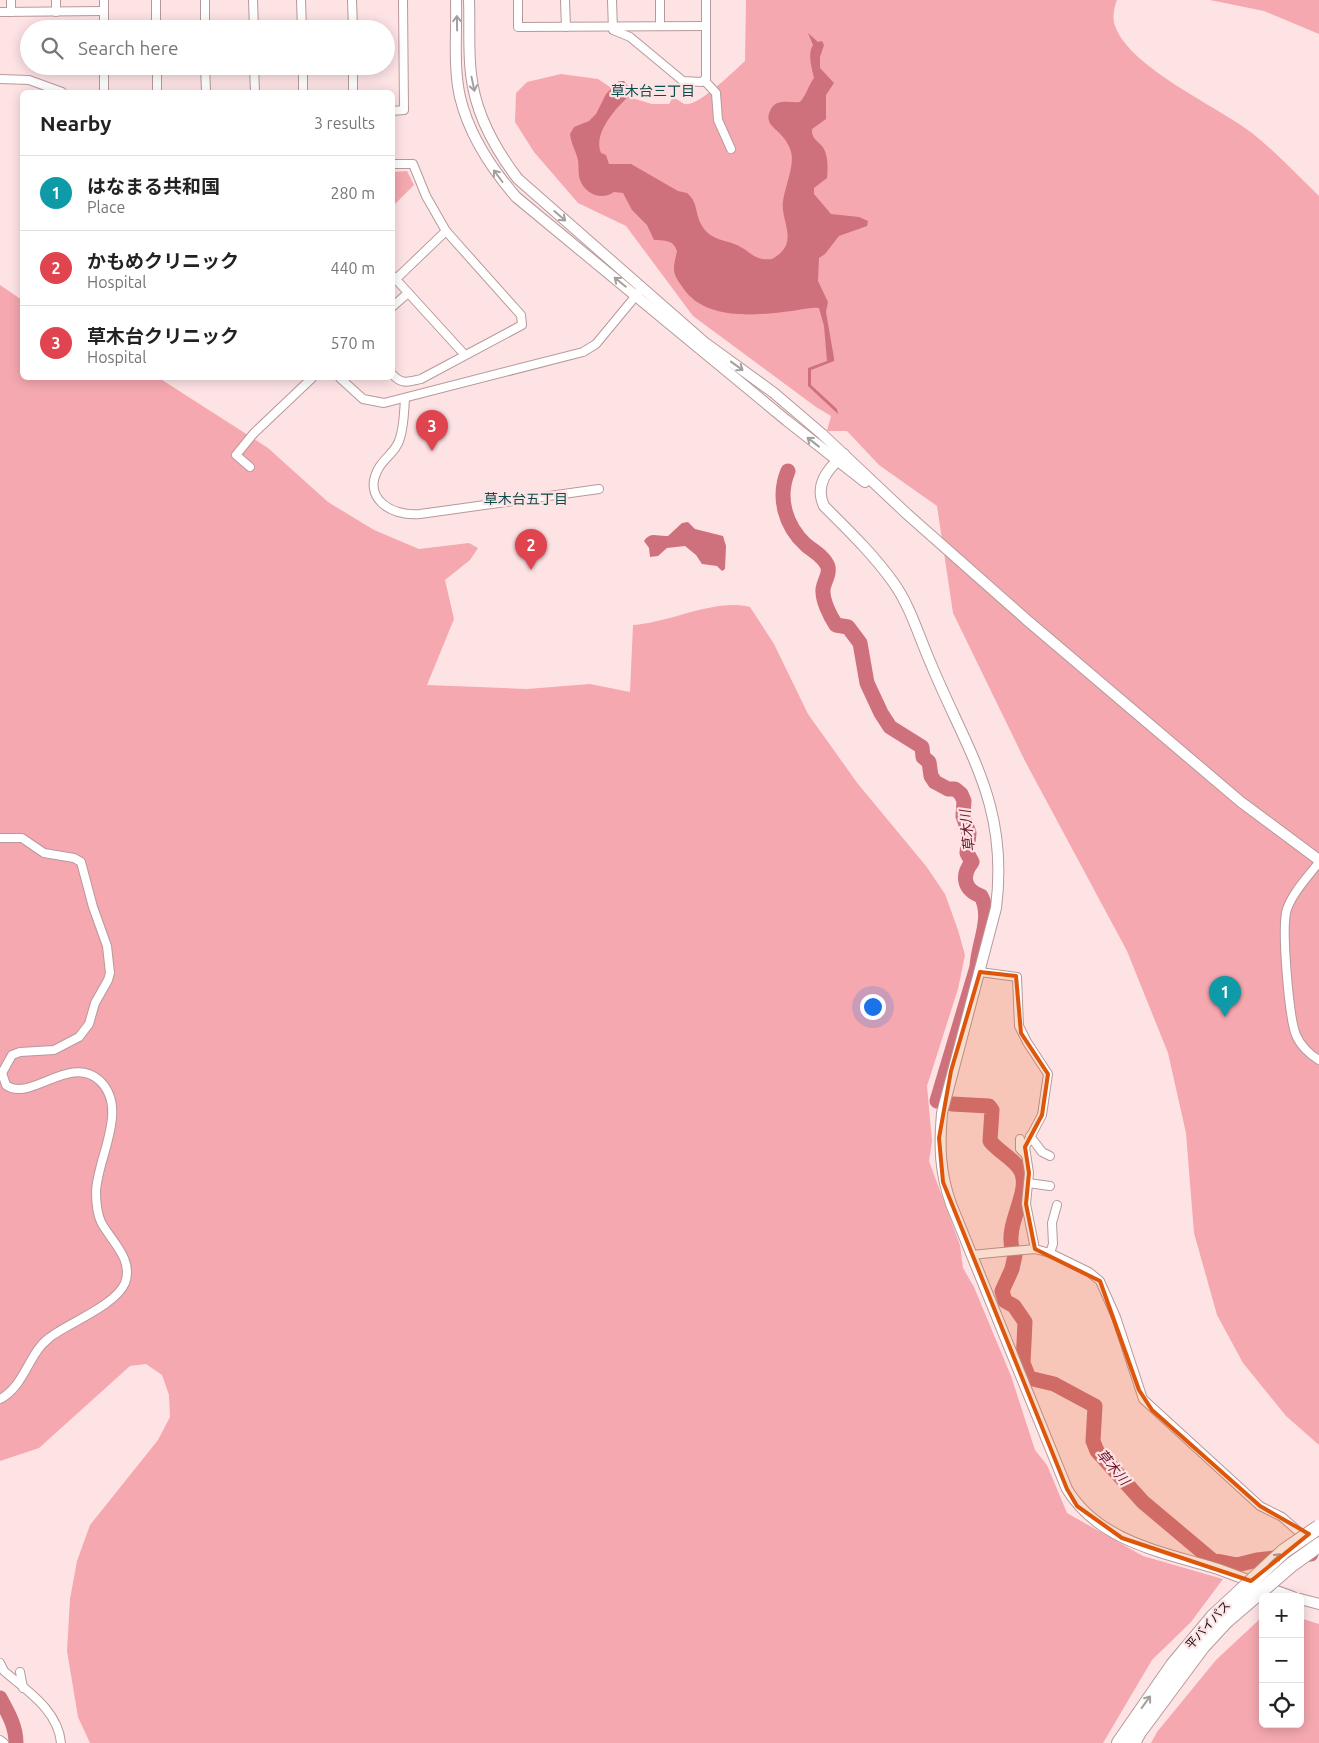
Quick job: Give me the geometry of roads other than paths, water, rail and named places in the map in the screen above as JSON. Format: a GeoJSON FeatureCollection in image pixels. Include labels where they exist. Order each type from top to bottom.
{"type":"FeatureCollection","features":[{"type":"Feature","properties":{"kind":"highway","name":"平バイパス"},"geometry":{"type":"LineString","coordinates":[[1119,1743],[1173,1665],[1284,1551],[1319,1527]]}},
{"type":"Feature","properties":{"kind":"highway","name":"平バイパス"},"geometry":{"type":"LineString","coordinates":[[1133,1743],[1202,1647],[1219,1619],[1319,1545]]}},
{"type":"Feature","properties":{"kind":"street"},"geometry":{"type":"LineString","coordinates":[[12,0],[12,12]]}},
{"type":"Feature","properties":{"kind":"street"},"geometry":{"type":"LineString","coordinates":[[56,0],[56,12]]}},
{"type":"Feature","properties":{"kind":"street"},"geometry":{"type":"LineString","coordinates":[[104,0],[104,20]]}},
{"type":"Feature","properties":{"kind":"street"},"geometry":{"type":"LineString","coordinates":[[156,0],[156,20]]}},
{"type":"Feature","properties":{"kind":"street"},"geometry":{"type":"LineString","coordinates":[[205,0],[205,20]]}},
{"type":"Feature","properties":{"kind":"street"},"geometry":{"type":"LineString","coordinates":[[253,0],[254,20]]}},
{"type":"Feature","properties":{"kind":"street"},"geometry":{"type":"LineString","coordinates":[[301,0],[302,20]]}},
{"type":"Feature","properties":{"kind":"street"},"geometry":{"type":"LineString","coordinates":[[352,0],[353,20]]}},
{"type":"Feature","properties":{"kind":"street"},"geometry":{"type":"LineString","coordinates":[[395,110],[404,110],[403,0]]}},
{"type":"Feature","properties":{"kind":"street"},"geometry":{"type":"LineString","coordinates":[[456,0],[460,96],[474,135],[485,157],[516,197],[640,291],[907,514],[1028,621],[1233,796],[1319,861],[1292,897],[1286,911],[1284,929],[1296,1035],[1313,1057],[1319,1060]]}},
{"type":"Feature","properties":{"kind":"street"},"geometry":{"type":"LineString","coordinates":[[470,0],[473,83],[485,123],[503,159],[524,184],[640,291]]}},
{"type":"Feature","properties":{"kind":"street"},"geometry":{"type":"LineString","coordinates":[[518,0],[518,28],[706,26]]}},
{"type":"Feature","properties":{"kind":"street"},"geometry":{"type":"LineString","coordinates":[[565,0],[566,27]]}},
{"type":"Feature","properties":{"kind":"street"},"geometry":{"type":"LineString","coordinates":[[612,0],[613,30],[630,37],[683,81],[704,80]]}},
{"type":"Feature","properties":{"kind":"street"},"geometry":{"type":"LineString","coordinates":[[660,0],[660,26]]}},
{"type":"Feature","properties":{"kind":"street"},"geometry":{"type":"LineString","coordinates":[[706,0],[704,80],[716,93],[718,120],[731,149]]}},
{"type":"Feature","properties":{"kind":"street"},"geometry":{"type":"LineString","coordinates":[[0,12],[104,11]]}},
{"type":"Feature","properties":{"kind":"street"},"geometry":{"type":"LineString","coordinates":[[104,75],[104,90]]}},
{"type":"Feature","properties":{"kind":"street"},"geometry":{"type":"LineString","coordinates":[[157,75],[157,90]]}},
{"type":"Feature","properties":{"kind":"street"},"geometry":{"type":"LineString","coordinates":[[206,75],[206,90]]}},
{"type":"Feature","properties":{"kind":"street"},"geometry":{"type":"LineString","coordinates":[[254,75],[255,90]]}},
{"type":"Feature","properties":{"kind":"street"},"geometry":{"type":"LineString","coordinates":[[303,75],[303,90]]}},
{"type":"Feature","properties":{"kind":"street"},"geometry":{"type":"LineString","coordinates":[[353,75],[354,90]]}},
{"type":"Feature","properties":{"kind":"street"},"geometry":{"type":"LineString","coordinates":[[0,79],[29,80],[56,90]]}},
{"type":"Feature","properties":{"kind":"street"},"geometry":{"type":"LineString","coordinates":[[395,164],[413,164],[426,196],[446,231],[521,315],[522,325],[464,354],[421,379],[407,383],[398,381],[395,378]]}},
{"type":"Feature","properties":{"kind":"street"},"geometry":{"type":"LineString","coordinates":[[395,276],[446,231]]}},
{"type":"Feature","properties":{"kind":"street"},"geometry":{"type":"LineString","coordinates":[[395,278],[464,354]]}},
{"type":"Feature","properties":{"kind":"street"},"geometry":{"type":"LineString","coordinates":[[342,380],[363,399],[384,403],[583,352],[596,344],[640,291]]}},
{"type":"Feature","properties":{"kind":"street"},"geometry":{"type":"LineString","coordinates":[[395,304],[408,293]]}},
{"type":"Feature","properties":{"kind":"street"},"geometry":{"type":"LineString","coordinates":[[250,467],[236,456],[254,433],[310,380]]}},
{"type":"Feature","properties":{"kind":"street"},"geometry":{"type":"LineString","coordinates":[[405,399],[400,437],[392,454],[380,466],[375,480],[376,496],[392,511],[410,515],[420,514],[599,489]]}},
{"type":"Feature","properties":{"kind":"street"},"geometry":{"type":"LineString","coordinates":[[840,457],[821,483],[820,497],[824,506],[894,583],[974,755],[991,805],[997,842],[999,882],[996,908],[952,1071],[942,1113],[940,1138],[943,1182],[971,1255],[1067,1489],[1077,1506],[1096,1522],[1138,1545],[1239,1576],[1283,1593]]}},
{"type":"Feature","properties":{"kind":"street"},"geometry":{"type":"LineString","coordinates":[[0,838],[22,838],[44,853],[74,858],[84,866],[94,907],[107,946],[110,972],[108,980],[95,1003],[89,1024],[79,1037],[54,1050],[20,1052],[12,1056],[2,1073],[6,1085],[12,1088],[26,1088],[58,1076],[75,1073],[93,1075],[105,1088],[110,1102],[112,1121],[96,1198],[101,1220],[123,1254],[127,1270],[124,1286],[87,1317],[45,1342],[34,1355],[17,1385],[0,1399]]}},
{"type":"Feature","properties":{"kind":"street"},"geometry":{"type":"LineString","coordinates":[[980,972],[1017,977],[1019,1026],[1048,1074],[1042,1115],[1026,1144],[1029,1170],[1026,1208],[1036,1249]]}},
{"type":"Feature","properties":{"kind":"street"},"geometry":{"type":"LineString","coordinates":[[1030,1136],[1042,1152],[1050,1156]]}},
{"type":"Feature","properties":{"kind":"street"},"geometry":{"type":"LineString","coordinates":[[1020,1139],[1020,1149],[1026,1155]]}},
{"type":"Feature","properties":{"kind":"street"},"geometry":{"type":"LineString","coordinates":[[1028,1183],[1050,1186]]}},
{"type":"Feature","properties":{"kind":"street"},"geometry":{"type":"LineString","coordinates":[[1050,1253],[1053,1244],[1052,1223],[1057,1205]]}},
{"type":"Feature","properties":{"kind":"street"},"geometry":{"type":"LineString","coordinates":[[971,1255],[1036,1249],[1050,1253],[1089,1272],[1100,1281],[1116,1317],[1139,1390],[1152,1410],[1207,1456],[1260,1506],[1282,1517],[1299,1532],[1319,1535]]}},
{"type":"Feature","properties":{"kind":"street"},"geometry":{"type":"LineString","coordinates":[[1304,1600],[1319,1604]]}},
{"type":"Feature","properties":{"kind":"street"},"geometry":{"type":"LineString","coordinates":[[0,1663],[4,1671],[54,1720],[61,1743]]}},
{"type":"Feature","properties":{"kind":"street"},"geometry":{"type":"LineString","coordinates":[[20,1672],[23,1688]]}},
{"type":"Feature","properties":{"kind":"street"},"geometry":{"type":"LineString","coordinates":[[0,1740],[4,1743]]}},
{"type":"Feature","properties":{"kind":"waterway","name":"草木川"},"geometry":{"type":"LineString","coordinates":[[788,471],[783,491],[783,501],[788,520],[799,537],[822,557],[828,567],[823,593],[827,608],[836,625],[848,627],[860,643],[867,683],[881,713],[890,727],[922,747],[923,757],[929,762],[931,776],[935,782],[948,789],[955,789],[961,794],[964,801],[963,816],[969,833],[967,853],[972,862],[966,872],[966,882],[971,890],[981,896],[986,913],[977,967],[937,1101]]}},
{"type":"Feature","properties":{"kind":"waterway","name":"草木川"},"geometry":{"type":"LineString","coordinates":[[952,1104],[989,1106],[992,1110],[990,1141],[1016,1164],[1023,1176],[1022,1195],[1012,1227],[1012,1248]]}},
{"type":"Feature","properties":{"kind":"waterway","name":"草木川"},"geometry":{"type":"LineString","coordinates":[[1015,1255],[1012,1269],[1002,1291],[1005,1301],[1014,1306],[1025,1322],[1023,1363],[1029,1378],[1054,1384],[1095,1406],[1093,1441],[1097,1451],[1143,1502],[1212,1560],[1237,1565],[1257,1560],[1311,1554]]}},
{"type":"Feature","properties":{"kind":"waterway"},"geometry":{"type":"LineString","coordinates":[[0,1698],[13,1725],[16,1743]]}},
{"type":"Feature","properties":{"kind":"place","name":"草木台クリニック"},"geometry":{"type":"Point","coordinates":[432,451]}},
{"type":"Feature","properties":{"kind":"place","name":"かもめクリニック"},"geometry":{"type":"Point","coordinates":[531,570]}},
{"type":"Feature","properties":{"kind":"place","name":"はなまる共和国"},"geometry":{"type":"Point","coordinates":[1225,1017]}},
{"type":"Feature","properties":{"kind":"district","name":"草木台三丁目"},"geometry":{"type":"Point","coordinates":[653,91]}},
{"type":"Feature","properties":{"kind":"district","name":"草木台五丁目"},"geometry":{"type":"Point","coordinates":[526,499]}}]}
